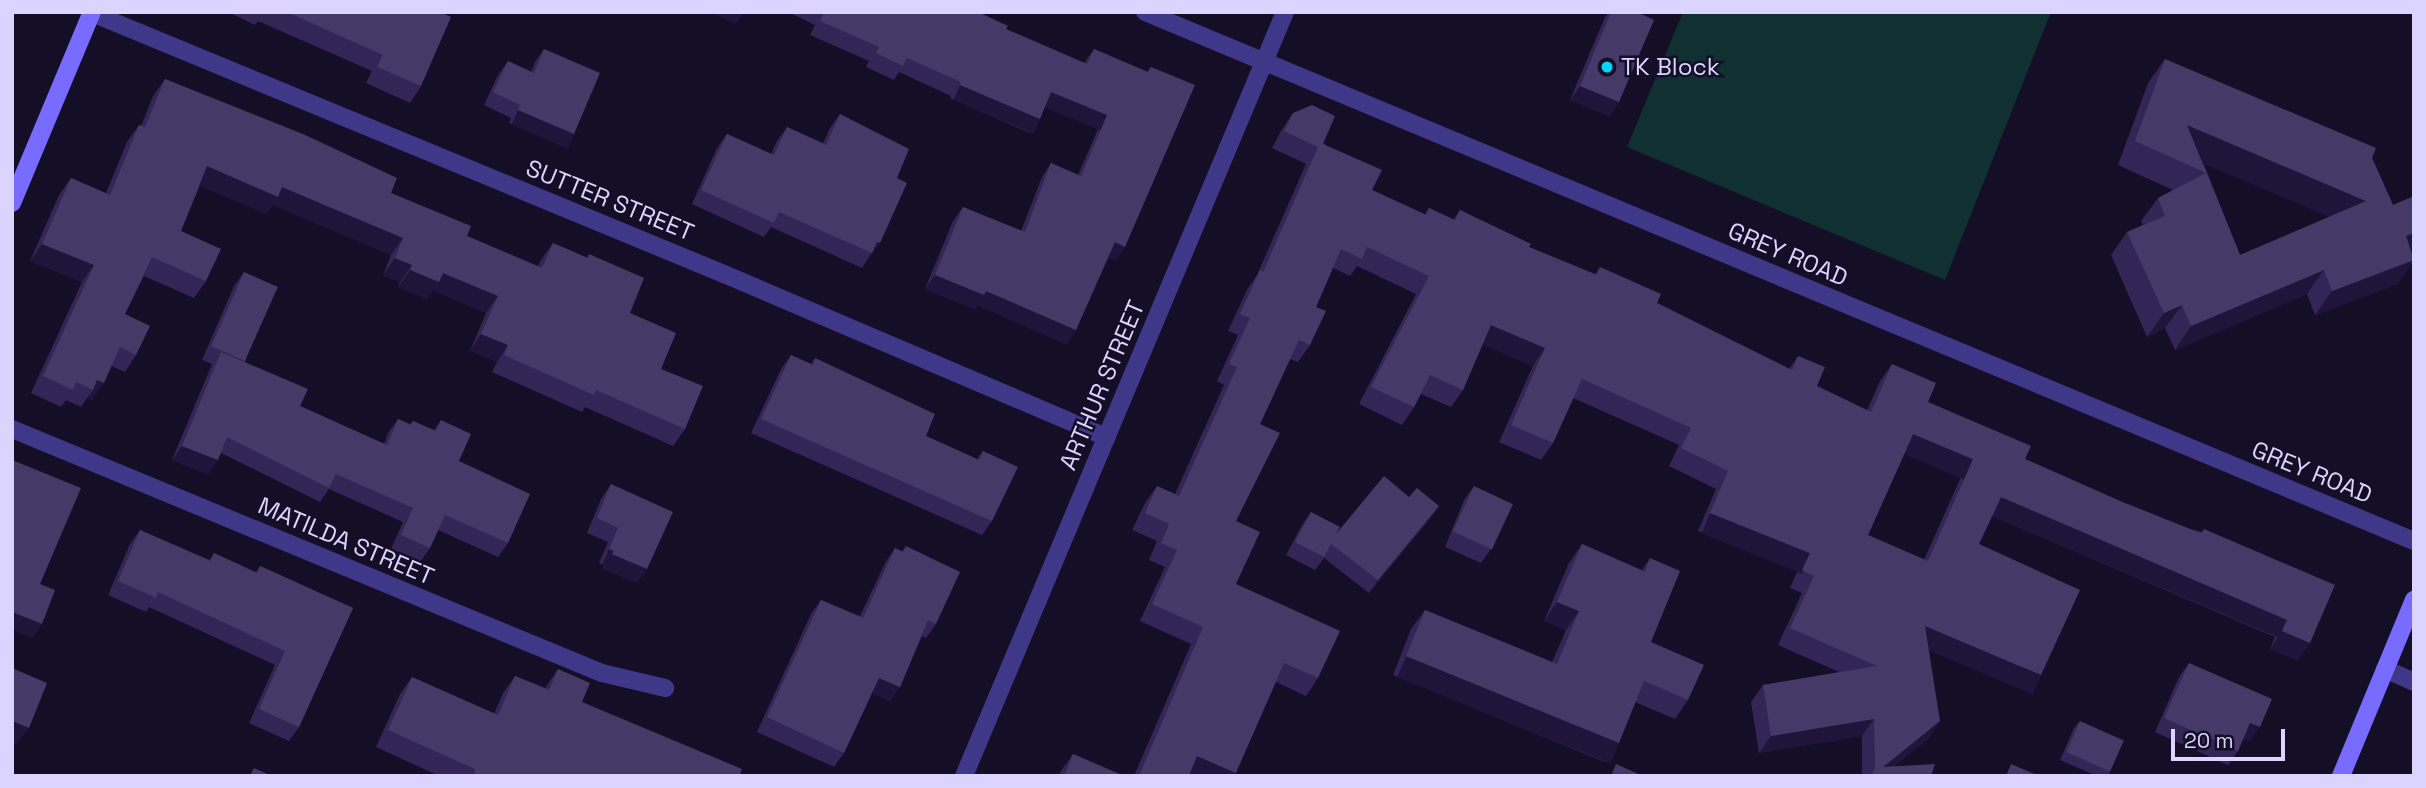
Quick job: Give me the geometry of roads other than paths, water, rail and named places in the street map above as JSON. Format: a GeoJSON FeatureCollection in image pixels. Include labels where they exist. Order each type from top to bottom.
{"type":"FeatureCollection","features":[{"type":"Feature","properties":{"kind":"street","name":"GREY ROAD"},"geometry":{"type":"LineString","coordinates":[[1144,12],[2414,541]]}},
{"type":"Feature","properties":{"kind":"street","name":"ARTHUR STREET"},"geometry":{"type":"LineString","coordinates":[[964,776],[1262,61],[1285,12]]}},
{"type":"Feature","properties":{"kind":"street"},"geometry":{"type":"LineString","coordinates":[[12,204],[92,13]]}},
{"type":"Feature","properties":{"kind":"street","name":"SUTTER STREET"},"geometry":{"type":"LineString","coordinates":[[92,13],[724,274],[1107,437]]}},
{"type":"Feature","properties":{"kind":"street","name":"MATILDA STREET"},"geometry":{"type":"LineString","coordinates":[[12,429],[602,673],[665,688]]}},
{"type":"Feature","properties":{"kind":"street"},"geometry":{"type":"LineString","coordinates":[[2341,776],[2414,600]]}},
{"type":"Feature","properties":{"kind":"street"},"geometry":{"type":"LineString","coordinates":[[2385,669],[2414,682]]}},
{"type":"Feature","properties":{"kind":"place","name":"TK Block"},"geometry":{"type":"Point","coordinates":[1607,67]}}]}
